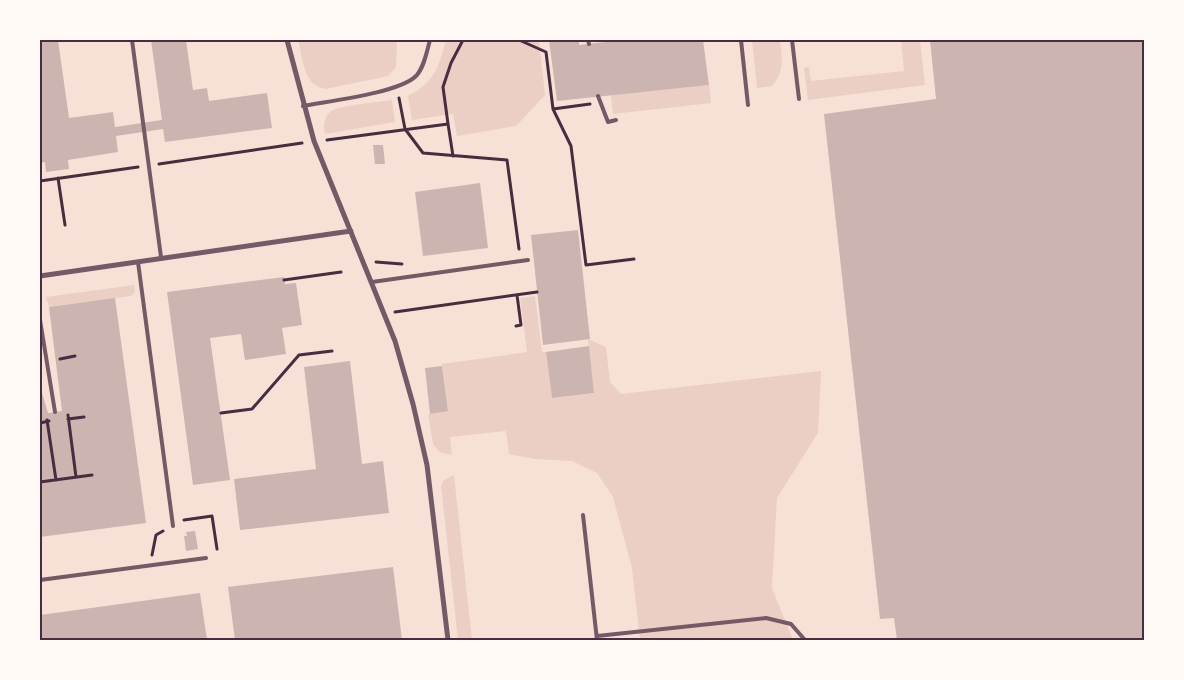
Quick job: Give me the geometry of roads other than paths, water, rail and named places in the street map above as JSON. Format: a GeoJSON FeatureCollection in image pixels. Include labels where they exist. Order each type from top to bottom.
{"type":"FeatureCollection","features":[{"type":"Feature","properties":{"kind":"street"},"geometry":{"type":"LineString","coordinates":[[287,40],[314,141],[372,282],[401,359],[427,465],[448,640]]}},
{"type":"Feature","properties":{"kind":"street"},"geometry":{"type":"LineString","coordinates":[[40,276],[350,231]]}},
{"type":"Feature","properties":{"kind":"lane"},"geometry":{"type":"LineString","coordinates":[[132,40],[162,257]]}},
{"type":"Feature","properties":{"kind":"lane"},"geometry":{"type":"LineString","coordinates":[[304,106],[397,87],[417,76],[430,40]]}},
{"type":"Feature","properties":{"kind":"lane"},"geometry":{"type":"LineString","coordinates":[[741,40],[748,105]]}},
{"type":"Feature","properties":{"kind":"lane"},"geometry":{"type":"LineString","coordinates":[[792,40],[799,99]]}},
{"type":"Feature","properties":{"kind":"lane"},"geometry":{"type":"LineString","coordinates":[[598,96],[608,122],[616,120]]}},
{"type":"Feature","properties":{"kind":"lane"},"geometry":{"type":"LineString","coordinates":[[372,282],[528,260]]}},
{"type":"Feature","properties":{"kind":"lane"},"geometry":{"type":"LineString","coordinates":[[138,262],[173,524]]}},
{"type":"Feature","properties":{"kind":"lane"},"geometry":{"type":"LineString","coordinates":[[40,320],[55,412]]}},
{"type":"Feature","properties":{"kind":"lane"},"geometry":{"type":"LineString","coordinates":[[583,515],[597,638],[766,618],[792,624],[805,640]]}},
{"type":"Feature","properties":{"kind":"lane"},"geometry":{"type":"LineString","coordinates":[[40,580],[206,558]]}}]}
